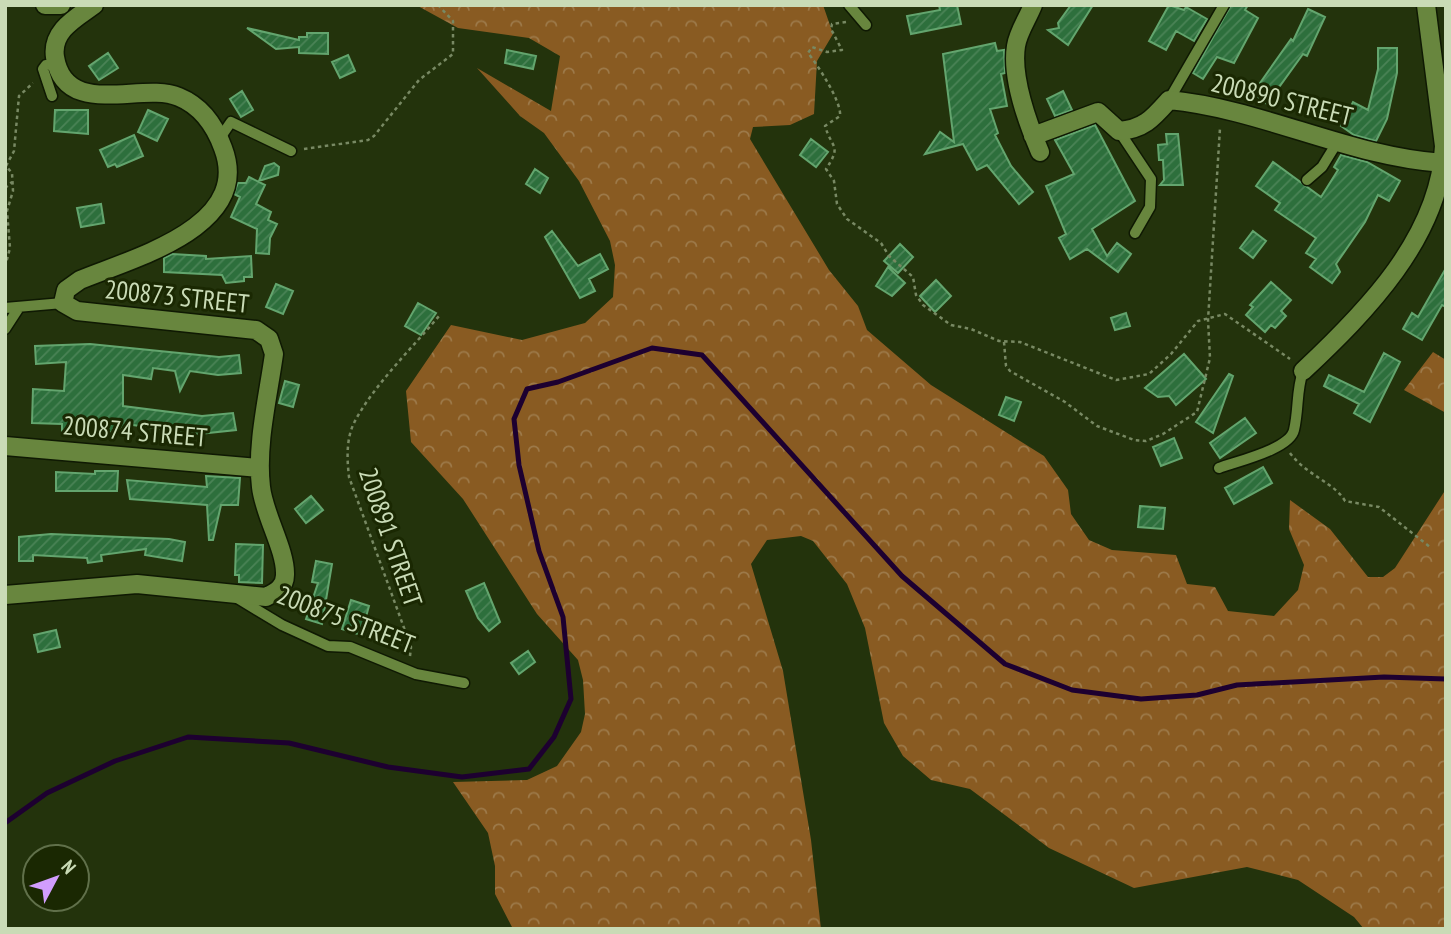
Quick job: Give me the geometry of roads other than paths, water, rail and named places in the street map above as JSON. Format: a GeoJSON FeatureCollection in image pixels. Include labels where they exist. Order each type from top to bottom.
{"type":"FeatureCollection","features":[{"type":"Feature","properties":{"kind":"street"},"geometry":{"type":"LineString","coordinates":[[46,5],[61,5]]}},
{"type":"Feature","properties":{"kind":"street"},"geometry":{"type":"LineString","coordinates":[[64,305],[66,290],[80,279],[182,235],[210,215],[218,206],[228,181],[226,155],[220,138],[201,111],[183,99],[158,92],[110,96],[90,94],[50,70],[56,42],[72,20],[94,5]]}},
{"type":"Feature","properties":{"kind":"street"},"geometry":{"type":"LineString","coordinates":[[1033,5],[1016,46],[1024,111],[1037,144],[1098,113],[1119,131]]}},
{"type":"Feature","properties":{"kind":"street"},"geometry":{"type":"LineString","coordinates":[[1303,371],[1359,317],[1396,269],[1433,201],[1443,163],[1444,145],[1426,5]]}},
{"type":"Feature","properties":{"kind":"street","name":"200890 STREET"},"geometry":{"type":"LineString","coordinates":[[1119,131],[1148,124],[1169,100],[1231,112],[1388,154],[1443,163]]}},
{"type":"Feature","properties":{"kind":"street","name":"200873 STREET"},"geometry":{"type":"LineString","coordinates":[[64,305],[256,330],[264,334],[274,354],[259,468],[264,505],[282,556],[285,576],[281,589],[266,597],[234,596]]}},
{"type":"Feature","properties":{"kind":"street","name":"200874 STREET"},"geometry":{"type":"LineString","coordinates":[[5,446],[259,468]]}},
{"type":"Feature","properties":{"kind":"street","name":"200875 STREET"},"geometry":{"type":"LineString","coordinates":[[5,595],[136,584],[234,596]]}},
{"type":"Feature","properties":{"kind":"lane"},"geometry":{"type":"LineString","coordinates":[[1169,100],[1224,5]]}},
{"type":"Feature","properties":{"kind":"lane"},"geometry":{"type":"LineString","coordinates":[[847,10],[866,24]]}},
{"type":"Feature","properties":{"kind":"lane"},"geometry":{"type":"LineString","coordinates":[[50,70],[52,96]]}},
{"type":"Feature","properties":{"kind":"lane"},"geometry":{"type":"LineString","coordinates":[[220,138],[231,122],[291,150]]}},
{"type":"Feature","properties":{"kind":"lane"},"geometry":{"type":"LineString","coordinates":[[1119,131],[1152,180],[1150,206],[1135,233]]}},
{"type":"Feature","properties":{"kind":"lane"},"geometry":{"type":"LineString","coordinates":[[1307,180],[1322,167],[1339,141]]}},
{"type":"Feature","properties":{"kind":"lane"},"geometry":{"type":"LineString","coordinates":[[5,308],[64,305]]}},
{"type":"Feature","properties":{"kind":"lane"},"geometry":{"type":"LineString","coordinates":[[5,329],[18,309]]}},
{"type":"Feature","properties":{"kind":"lane"},"geometry":{"type":"LineString","coordinates":[[1219,468],[1284,444],[1294,433],[1295,393],[1303,371]]}},
{"type":"Feature","properties":{"kind":"lane","name":"200875 STREET"},"geometry":{"type":"LineString","coordinates":[[234,596],[282,625],[328,646],[350,647],[401,668],[464,683]]}},
{"type":"Feature","properties":{"kind":"waterway"},"geometry":{"type":"LineString","coordinates":[[5,823],[47,793],[115,761],[188,737],[289,743],[388,767],[462,777],[529,769],[554,737],[571,699],[563,617],[539,551],[519,465],[514,419],[527,389],[558,382],[652,348],[702,355],[902,576],[1005,664],[1072,690],[1141,699],[1197,695],[1237,685],[1384,677],[1446,679]]}}]}
